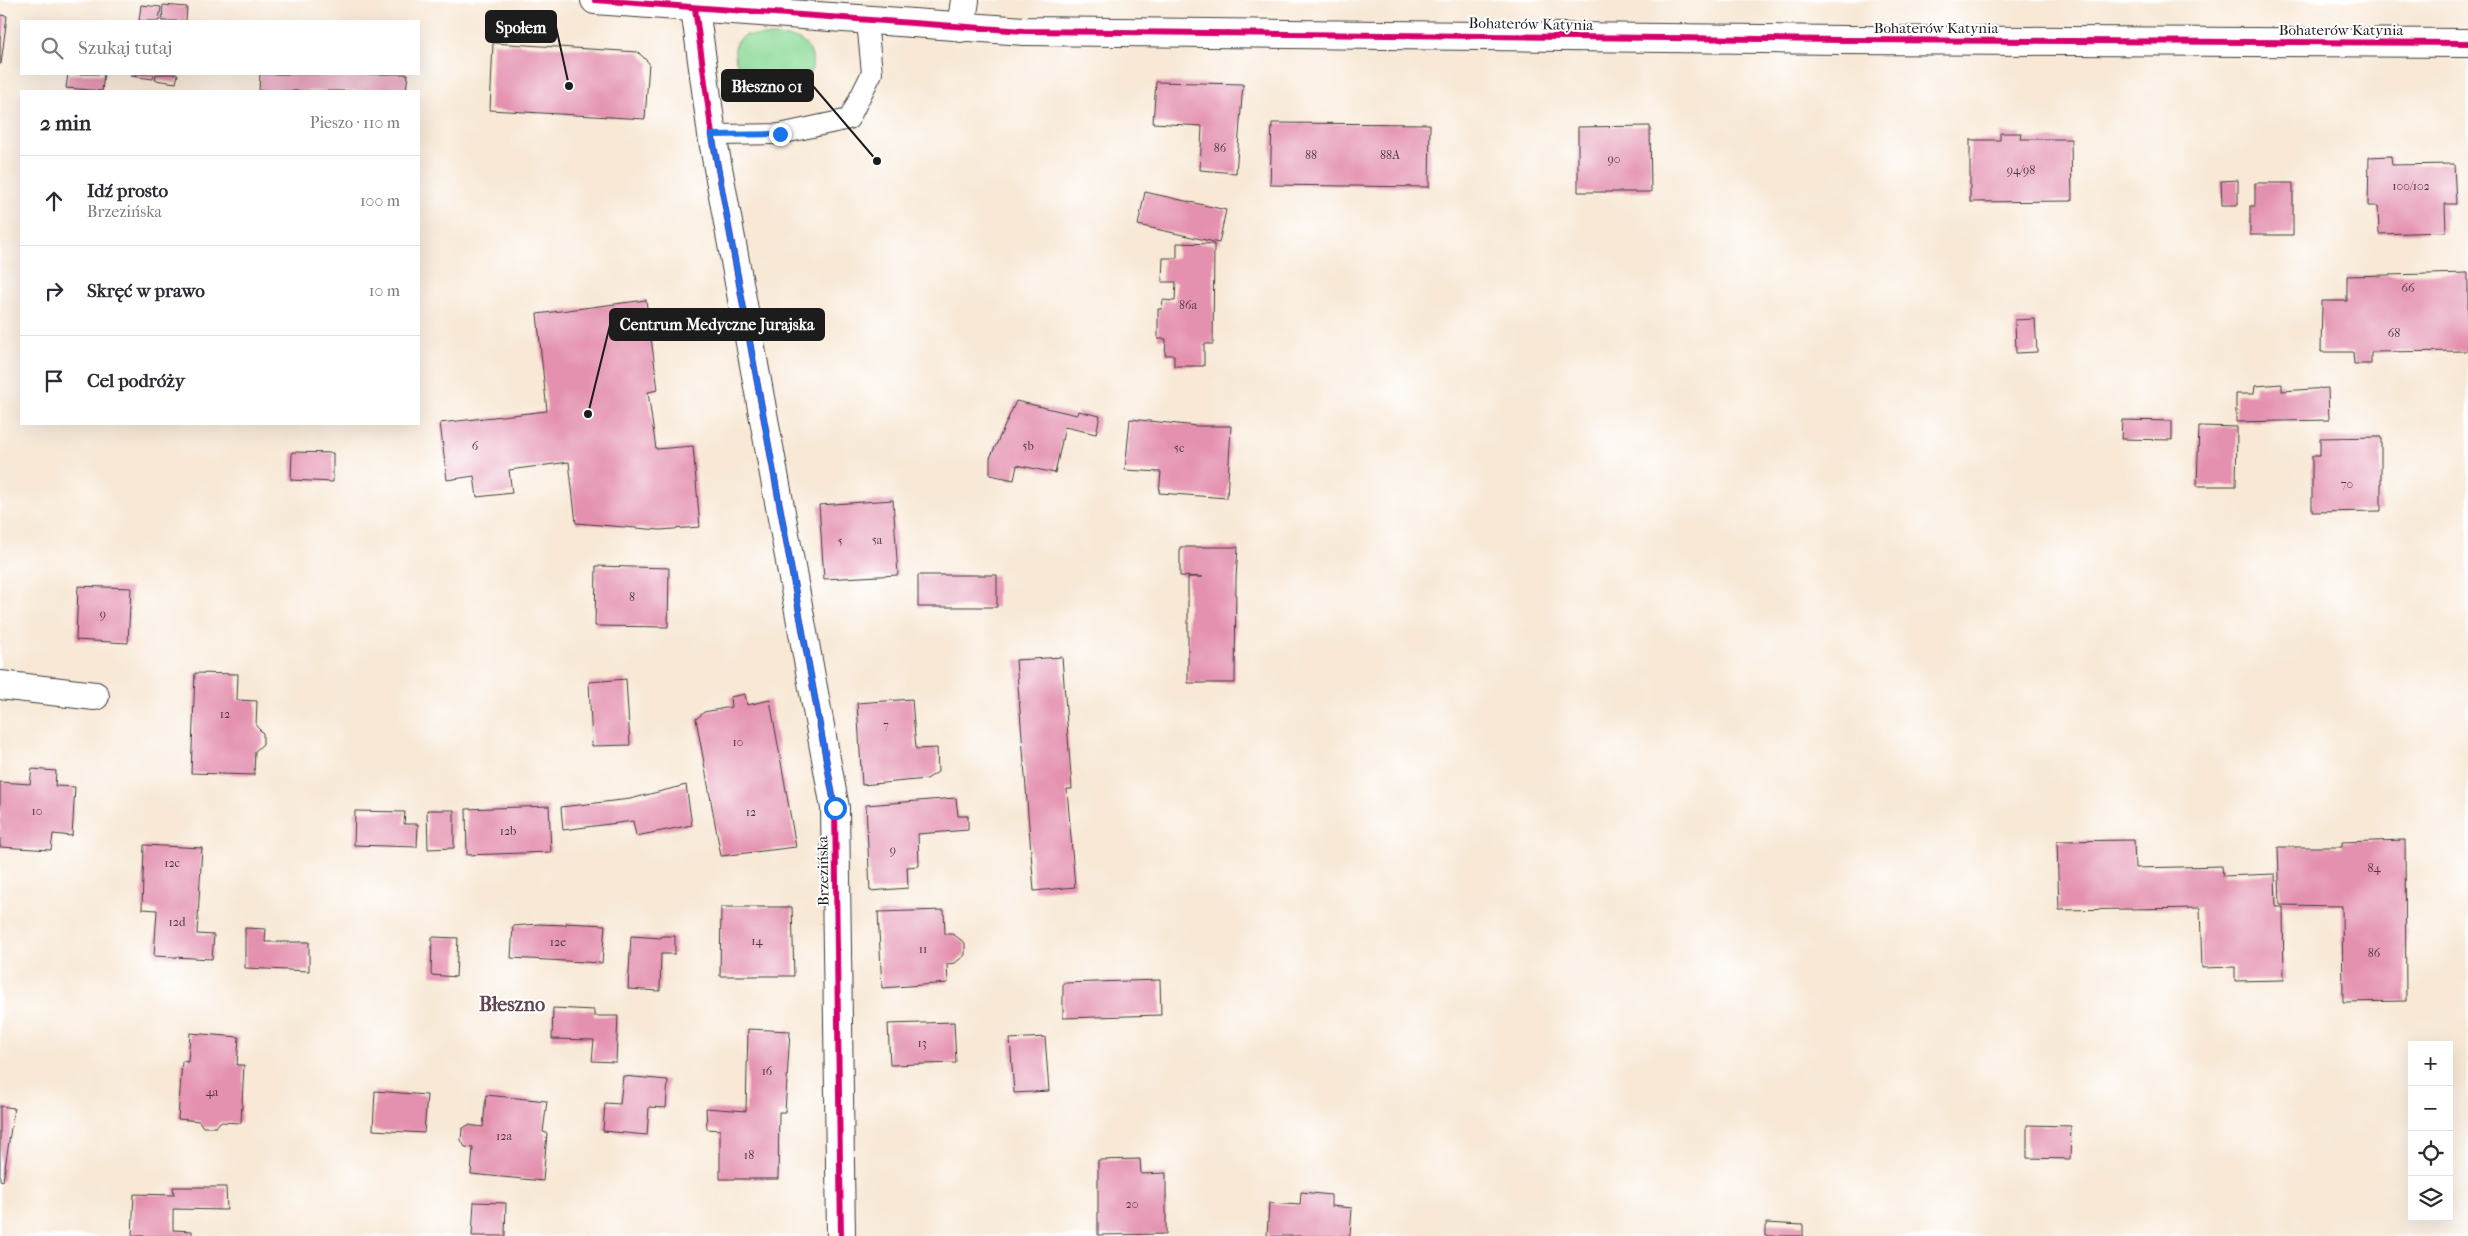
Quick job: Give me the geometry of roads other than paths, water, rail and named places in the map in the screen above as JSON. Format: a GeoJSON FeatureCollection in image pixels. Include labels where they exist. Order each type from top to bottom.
{"type":"FeatureCollection","features":[{"type":"Feature","properties":{"kind":"street","name":"Bohaterów Katynia"},"geometry":{"type":"LineString","coordinates":[[594,0],[961,28],[1024,31],[1835,40],[2468,43]]}},
{"type":"Feature","properties":{"kind":"street"},"geometry":{"type":"LineString","coordinates":[[961,28],[966,0]]}},
{"type":"Feature","properties":{"kind":"street","name":"Brzezińska"},"geometry":{"type":"LineString","coordinates":[[695,8],[712,135],[835,808],[841,1236]]}},
{"type":"Feature","properties":{"kind":"street"},"geometry":{"type":"LineString","coordinates":[[0,685],[95,696]]}},
{"type":"Feature","properties":{"kind":"lane"},"geometry":{"type":"LineString","coordinates":[[712,135],[780,134],[849,119],[872,73],[867,21]]}},
{"type":"Feature","properties":{"kind":"place","name":"Społem"},"geometry":{"type":"Point","coordinates":[569,86]}},
{"type":"Feature","properties":{"kind":"place","name":"Błeszno 01"},"geometry":{"type":"Point","coordinates":[877,161]}},
{"type":"Feature","properties":{"kind":"place","name":"Centrum Medyczne Jurajska"},"geometry":{"type":"Point","coordinates":[588,414]}},
{"type":"Feature","properties":{"kind":"district","name":"Błeszno"},"geometry":{"type":"Point","coordinates":[512,1004]}}]}
